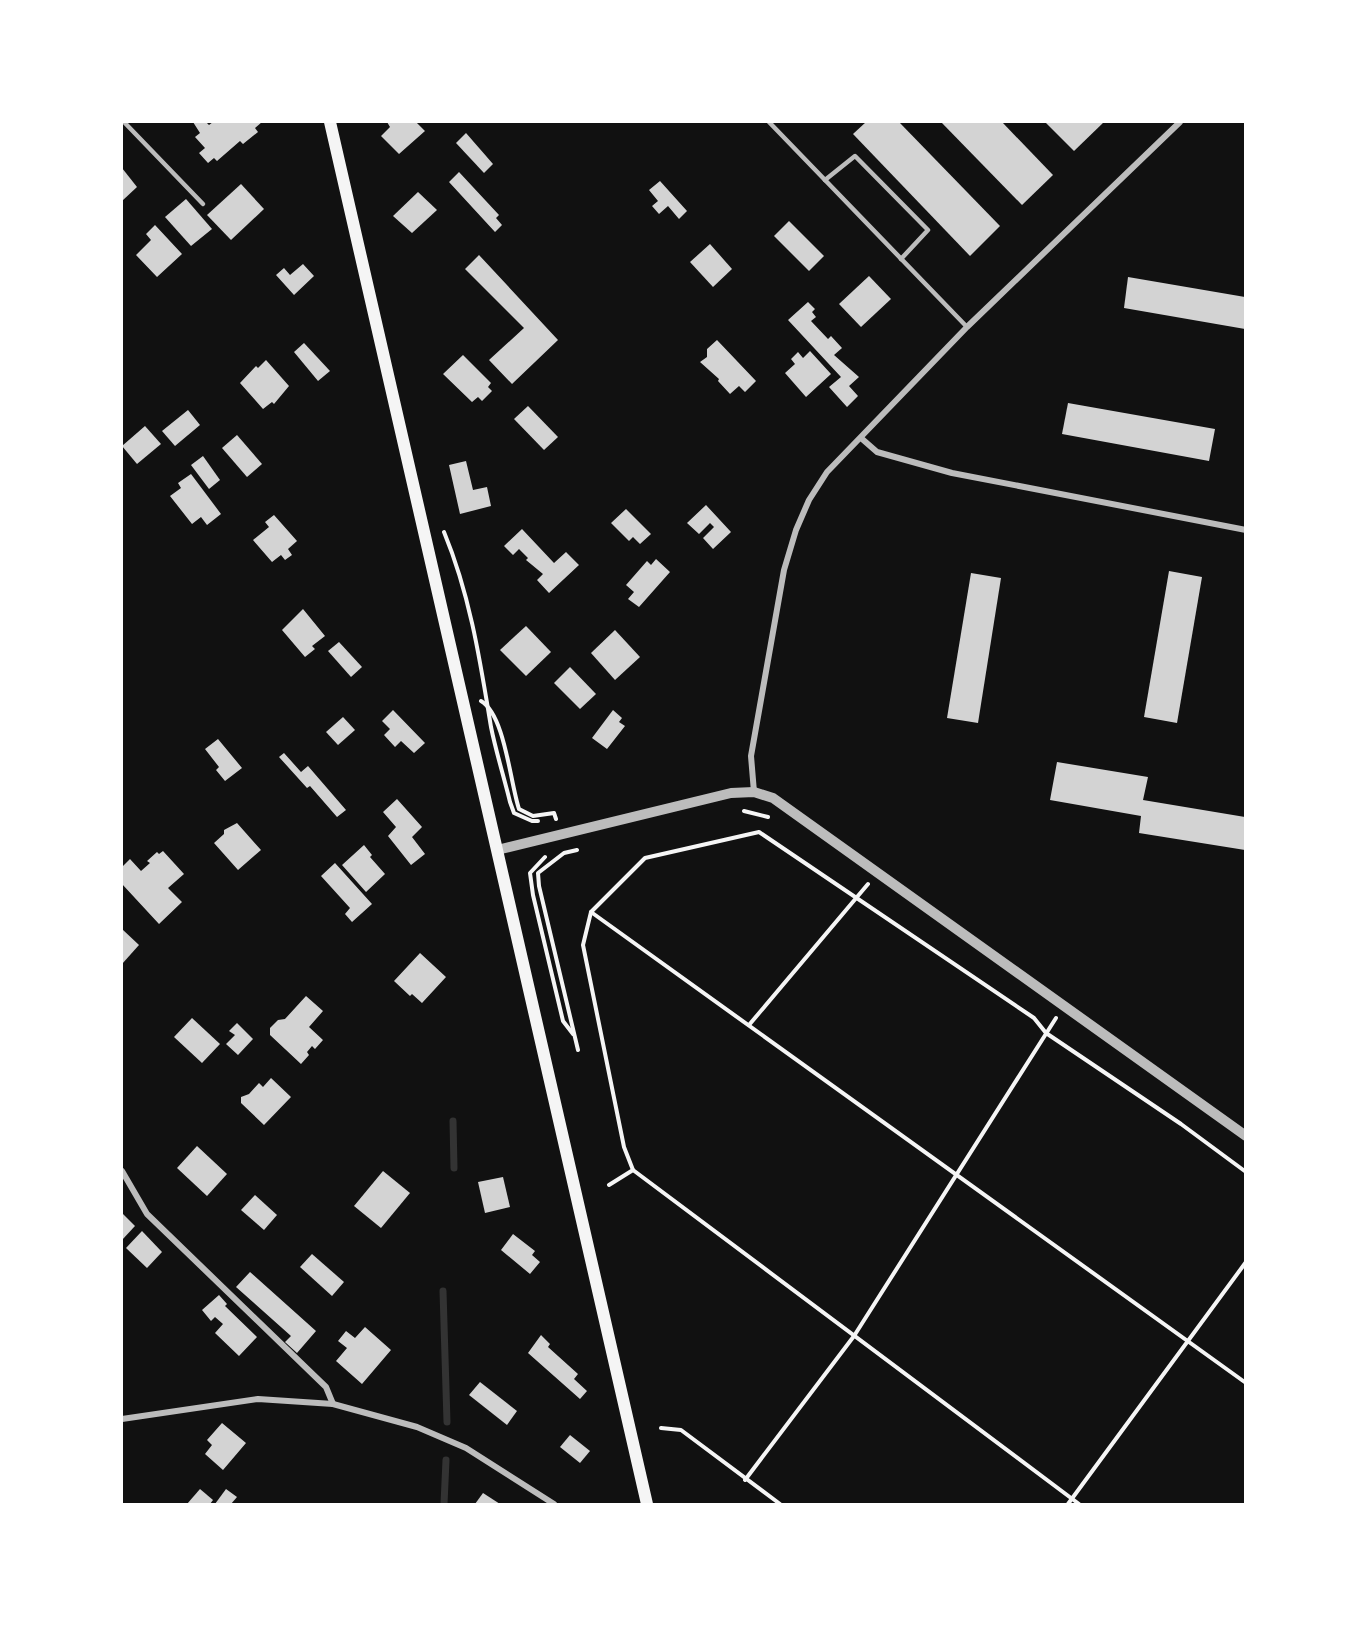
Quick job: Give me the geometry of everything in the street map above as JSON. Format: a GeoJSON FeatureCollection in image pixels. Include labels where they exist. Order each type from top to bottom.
{"type":"FeatureCollection","features":[{"type":"Feature","properties":{"kind":"main road"},"geometry":{"type":"LineString","coordinates":[[330,122],[647,1504]]}},
{"type":"Feature","properties":{"kind":"street"},"geometry":{"type":"LineString","coordinates":[[754,792],[751,756],[784,570],[796,530],[809,500],[827,472],[967,327],[1180,122]]}},
{"type":"Feature","properties":{"kind":"street"},"geometry":{"type":"LineString","coordinates":[[861,438],[877,452],[952,473],[1245,530]]}},
{"type":"Feature","properties":{"kind":"street"},"geometry":{"type":"LineString","coordinates":[[497,850],[705,799],[754,792],[773,798],[1245,1136]]}},
{"type":"Feature","properties":{"kind":"street"},"geometry":{"type":"LineString","coordinates":[[122,1171],[147,1214],[326,1387],[333,1404]]}},
{"type":"Feature","properties":{"kind":"street"},"geometry":{"type":"LineString","coordinates":[[122,1419],[258,1399],[333,1404],[379,1415],[456,1443],[554,1504]]}},
{"type":"Feature","properties":{"kind":"lane"},"geometry":{"type":"LineString","coordinates":[[124,122],[203,204]]}},
{"type":"Feature","properties":{"kind":"lane"},"geometry":{"type":"LineString","coordinates":[[769,122],[967,327]]}},
{"type":"Feature","properties":{"kind":"lane"},"geometry":{"type":"LineString","coordinates":[[825,180],[855,156],[928,230],[901,259]]}},
{"type":"Feature","properties":{"kind":"path"},"geometry":{"type":"LineString","coordinates":[[443,531],[465,589],[492,727],[514,813],[532,821],[549,821],[564,853]]}},
{"type":"Feature","properties":{"kind":"path"},"geometry":{"type":"LineString","coordinates":[[489,706],[498,724],[519,809],[533,816],[554,813],[556,853],[543,858],[530,873],[533,895],[563,1021],[575,1038]]}},
{"type":"Feature","properties":{"kind":"path"},"geometry":{"type":"LineString","coordinates":[[737,810],[756,812],[773,819]]}},
{"type":"Feature","properties":{"kind":"path"},"geometry":{"type":"LineString","coordinates":[[1079,1504],[633,1170],[624,1147],[583,945],[591,912],[645,858],[759,832],[1034,1018],[1046,1034],[1181,1124],[1245,1172]]}},
{"type":"Feature","properties":{"kind":"path"},"geometry":{"type":"LineString","coordinates":[[578,1050],[539,886],[538,873],[564,853],[586,848]]}},
{"type":"Feature","properties":{"kind":"path"},"geometry":{"type":"LineString","coordinates":[[748,1025],[879,872]]}},
{"type":"Feature","properties":{"kind":"path"},"geometry":{"type":"LineString","coordinates":[[861,878],[878,890]]}},
{"type":"Feature","properties":{"kind":"path"},"geometry":{"type":"LineString","coordinates":[[591,912],[1245,1383]]}},
{"type":"Feature","properties":{"kind":"path"},"geometry":{"type":"LineString","coordinates":[[1047,1012],[1066,1025]]}},
{"type":"Feature","properties":{"kind":"path"},"geometry":{"type":"LineString","coordinates":[[745,1480],[855,1336],[1046,1034]]}},
{"type":"Feature","properties":{"kind":"path"},"geometry":{"type":"LineString","coordinates":[[609,1185],[633,1170]]}},
{"type":"Feature","properties":{"kind":"path"},"geometry":{"type":"LineString","coordinates":[[1068,1504],[1189,1342],[1245,1262]]}},
{"type":"Feature","properties":{"kind":"path"},"geometry":{"type":"LineString","coordinates":[[661,1428],[681,1430],[780,1504]]}},
{"type":"Feature","properties":{"kind":"building"},"geometry":{"type":"Polygon","coordinates":[[[193,122],[206,122],[209,125],[213,122],[262,122],[255,128],[258,132],[243,144],[240,141],[217,161],[214,158],[208,163],[199,153],[205,148],[195,137],[200,133],[193,122]]]}},
{"type":"Feature","properties":{"kind":"building"},"geometry":{"type":"Polygon","coordinates":[[[387,122],[416,122],[425,131],[399,154],[381,136],[390,127],[387,122]]]}},
{"type":"Feature","properties":{"kind":"building"},"geometry":{"type":"Polygon","coordinates":[[[866,122],[899,122],[1000,226],[970,256],[853,134],[866,122]]]}},
{"type":"Feature","properties":{"kind":"building"},"geometry":{"type":"Polygon","coordinates":[[[941,122],[1002,122],[1053,175],[1022,205],[941,122]]]}},
{"type":"Feature","properties":{"kind":"building"},"geometry":{"type":"Polygon","coordinates":[[[1045,122],[1104,122],[1074,151],[1045,122]]]}},
{"type":"Feature","properties":{"kind":"building"},"geometry":{"type":"Polygon","coordinates":[[[466,133],[493,164],[484,173],[456,143],[466,133]]]}},
{"type":"Feature","properties":{"kind":"building"},"geometry":{"type":"Polygon","coordinates":[[[122,168],[137,187],[122,201],[122,168]]]}},
{"type":"Feature","properties":{"kind":"building"},"geometry":{"type":"Polygon","coordinates":[[[459,172],[499,215],[496,218],[502,225],[495,232],[449,182],[459,172]]]}},
{"type":"Feature","properties":{"kind":"building"},"geometry":{"type":"Polygon","coordinates":[[[660,181],[687,211],[679,219],[668,206],[659,214],[652,206],[658,201],[649,190],[660,181]]]}},
{"type":"Feature","properties":{"kind":"building"},"geometry":{"type":"Polygon","coordinates":[[[241,184],[264,209],[231,240],[207,215],[241,184]]]}},
{"type":"Feature","properties":{"kind":"building"},"geometry":{"type":"Polygon","coordinates":[[[418,192],[437,210],[412,233],[393,216],[418,192]]]}},
{"type":"Feature","properties":{"kind":"building"},"geometry":{"type":"Polygon","coordinates":[[[186,199],[212,229],[191,246],[165,217],[186,199]]]}},
{"type":"Feature","properties":{"kind":"building"},"geometry":{"type":"Polygon","coordinates":[[[789,221],[824,256],[809,271],[774,236],[789,221]]]}},
{"type":"Feature","properties":{"kind":"building"},"geometry":{"type":"Polygon","coordinates":[[[155,225],[182,254],[157,277],[136,255],[151,240],[146,234],[155,225]]]}},
{"type":"Feature","properties":{"kind":"building"},"geometry":{"type":"Polygon","coordinates":[[[710,244],[732,269],[713,287],[690,262],[710,244]]]}},
{"type":"Feature","properties":{"kind":"building"},"geometry":{"type":"Polygon","coordinates":[[[479,255],[558,340],[512,384],[489,360],[524,328],[465,269],[479,255]]]}},
{"type":"Feature","properties":{"kind":"building"},"geometry":{"type":"Polygon","coordinates":[[[303,264],[314,276],[294,295],[276,275],[284,268],[290,275],[303,264]]]}},
{"type":"Feature","properties":{"kind":"building"},"geometry":{"type":"Polygon","coordinates":[[[869,276],[891,299],[861,327],[839,304],[869,276]]]}},
{"type":"Feature","properties":{"kind":"building"},"geometry":{"type":"Polygon","coordinates":[[[1128,277],[1245,297],[1245,329],[1124,308],[1128,277]]]}},
{"type":"Feature","properties":{"kind":"building"},"geometry":{"type":"Polygon","coordinates":[[[808,302],[815,309],[812,312],[816,317],[811,321],[828,339],[831,336],[842,348],[834,355],[859,377],[849,386],[858,396],[847,407],[829,387],[841,377],[788,320],[808,302]]]}},
{"type":"Feature","properties":{"kind":"building"},"geometry":{"type":"Polygon","coordinates":[[[717,340],[756,381],[745,392],[739,386],[730,394],[718,381],[719,379],[700,362],[707,357],[707,349],[717,340]]]}},
{"type":"Feature","properties":{"kind":"building"},"geometry":{"type":"Polygon","coordinates":[[[304,343],[330,371],[318,381],[294,352],[304,343]]]}},
{"type":"Feature","properties":{"kind":"building"},"geometry":{"type":"Polygon","coordinates":[[[810,351],[831,374],[806,397],[785,373],[795,364],[791,359],[798,352],[803,358],[810,351]]]}},
{"type":"Feature","properties":{"kind":"building"},"geometry":{"type":"Polygon","coordinates":[[[463,355],[491,383],[488,387],[492,391],[482,401],[478,397],[472,402],[443,374],[463,355]]]}},
{"type":"Feature","properties":{"kind":"building"},"geometry":{"type":"Polygon","coordinates":[[[266,360],[289,386],[274,404],[272,402],[263,409],[240,383],[256,366],[258,368],[266,360]]]}},
{"type":"Feature","properties":{"kind":"building"},"geometry":{"type":"Polygon","coordinates":[[[1068,403],[1215,429],[1209,461],[1062,434],[1068,403]]]}},
{"type":"Feature","properties":{"kind":"building"},"geometry":{"type":"Polygon","coordinates":[[[528,406],[558,437],[544,450],[514,419],[528,406]]]}},
{"type":"Feature","properties":{"kind":"building"},"geometry":{"type":"Polygon","coordinates":[[[188,410],[200,425],[175,446],[162,431],[188,410]]]}},
{"type":"Feature","properties":{"kind":"building"},"geometry":{"type":"Polygon","coordinates":[[[145,426],[161,444],[137,464],[122,446],[145,426]]]}},
{"type":"Feature","properties":{"kind":"building"},"geometry":{"type":"Polygon","coordinates":[[[237,435],[262,464],[247,477],[222,448],[237,435]]]}},
{"type":"Feature","properties":{"kind":"building"},"geometry":{"type":"Polygon","coordinates":[[[203,456],[220,480],[209,489],[191,465],[203,456]]]}},
{"type":"Feature","properties":{"kind":"building"},"geometry":{"type":"Polygon","coordinates":[[[466,461],[473,490],[487,487],[491,506],[460,514],[449,465],[466,461]]]}},
{"type":"Feature","properties":{"kind":"building"},"geometry":{"type":"Polygon","coordinates":[[[191,474],[221,514],[207,525],[201,517],[192,524],[170,496],[181,488],[178,483],[191,474]]]}},
{"type":"Feature","properties":{"kind":"building"},"geometry":{"type":"Polygon","coordinates":[[[706,505],[731,532],[713,549],[703,538],[714,527],[710,523],[699,534],[687,523],[706,505]]]}},
{"type":"Feature","properties":{"kind":"building"},"geometry":{"type":"Polygon","coordinates":[[[626,509],[651,534],[640,544],[633,537],[629,541],[611,523],[626,509]]]}},
{"type":"Feature","properties":{"kind":"building"},"geometry":{"type":"Polygon","coordinates":[[[274,515],[297,541],[288,549],[292,555],[285,560],[281,555],[272,562],[253,540],[269,527],[265,522],[274,515]]]}},
{"type":"Feature","properties":{"kind":"building"},"geometry":{"type":"Polygon","coordinates":[[[522,529],[554,563],[566,552],[579,565],[549,593],[537,580],[543,574],[526,560],[528,558],[519,549],[513,555],[504,546],[522,529]]]}},
{"type":"Feature","properties":{"kind":"building"},"geometry":{"type":"Polygon","coordinates":[[[656,559],[670,572],[639,607],[628,599],[634,592],[626,585],[647,561],[651,565],[656,559]]]}},
{"type":"Feature","properties":{"kind":"building"},"geometry":{"type":"Polygon","coordinates":[[[1169,571],[1202,577],[1177,723],[1144,717],[1169,571]]]}},
{"type":"Feature","properties":{"kind":"building"},"geometry":{"type":"Polygon","coordinates":[[[971,573],[1001,578],[978,723],[947,718],[971,573]]]}},
{"type":"Feature","properties":{"kind":"building"},"geometry":{"type":"Polygon","coordinates":[[[303,609],[325,636],[312,646],[315,649],[305,657],[282,630],[303,609]]]}},
{"type":"Feature","properties":{"kind":"building"},"geometry":{"type":"Polygon","coordinates":[[[526,626],[551,652],[526,676],[500,650],[526,626]]]}},
{"type":"Feature","properties":{"kind":"building"},"geometry":{"type":"Polygon","coordinates":[[[615,630],[640,657],[615,680],[591,653],[615,630]]]}},
{"type":"Feature","properties":{"kind":"building"},"geometry":{"type":"Polygon","coordinates":[[[339,642],[362,667],[351,677],[328,651],[339,642]]]}},
{"type":"Feature","properties":{"kind":"building"},"geometry":{"type":"Polygon","coordinates":[[[570,667],[596,694],[580,709],[554,683],[570,667]]]}},
{"type":"Feature","properties":{"kind":"building"},"geometry":{"type":"Polygon","coordinates":[[[393,710],[425,743],[414,753],[401,741],[395,747],[384,735],[390,729],[382,721],[393,710]]]}},
{"type":"Feature","properties":{"kind":"building"},"geometry":{"type":"Polygon","coordinates":[[[613,710],[622,718],[619,722],[625,726],[607,749],[592,738],[613,710]]]}},
{"type":"Feature","properties":{"kind":"building"},"geometry":{"type":"Polygon","coordinates":[[[343,717],[355,730],[338,745],[326,732],[343,717]]]}},
{"type":"Feature","properties":{"kind":"building"},"geometry":{"type":"Polygon","coordinates":[[[218,739],[242,768],[225,781],[216,770],[219,767],[205,749],[218,739]]]}},
{"type":"Feature","properties":{"kind":"building"},"geometry":{"type":"Polygon","coordinates":[[[284,753],[301,772],[308,766],[346,810],[337,817],[310,786],[307,788],[279,757],[284,753]]]}},
{"type":"Feature","properties":{"kind":"building"},"geometry":{"type":"Polygon","coordinates":[[[1057,762],[1148,777],[1143,800],[1245,817],[1245,850],[1139,833],[1141,816],[1050,800],[1057,762]]]}},
{"type":"Feature","properties":{"kind":"building"},"geometry":{"type":"Polygon","coordinates":[[[397,799],[422,827],[412,837],[425,854],[411,865],[388,836],[396,827],[383,812],[397,799]]]}},
{"type":"Feature","properties":{"kind":"building"},"geometry":{"type":"Polygon","coordinates":[[[237,823],[261,850],[238,870],[214,843],[224,834],[224,830],[237,823]]]}},
{"type":"Feature","properties":{"kind":"building"},"geometry":{"type":"Polygon","coordinates":[[[364,845],[372,855],[370,857],[385,874],[366,892],[342,865],[364,845]]]}},
{"type":"Feature","properties":{"kind":"building"},"geometry":{"type":"Polygon","coordinates":[[[163,851],[184,874],[168,888],[182,902],[159,924],[122,884],[122,867],[130,859],[141,871],[150,863],[147,861],[157,852],[159,854],[163,851]]]}},
{"type":"Feature","properties":{"kind":"building"},"geometry":{"type":"Polygon","coordinates":[[[335,863],[372,904],[352,922],[345,914],[350,908],[321,876],[335,863]]]}},
{"type":"Feature","properties":{"kind":"building"},"geometry":{"type":"Polygon","coordinates":[[[122,929],[139,945],[122,964],[122,929]]]}},
{"type":"Feature","properties":{"kind":"building"},"geometry":{"type":"Polygon","coordinates":[[[420,953],[446,977],[422,1003],[412,994],[410,996],[394,981],[420,953]]]}},
{"type":"Feature","properties":{"kind":"building"},"geometry":{"type":"Polygon","coordinates":[[[306,996],[323,1011],[309,1027],[323,1040],[315,1049],[312,1046],[307,1052],[309,1055],[301,1064],[270,1035],[270,1028],[278,1020],[285,1019],[306,996]]]}},
{"type":"Feature","properties":{"kind":"building"},"geometry":{"type":"Polygon","coordinates":[[[192,1018],[220,1044],[202,1063],[174,1037],[192,1018]]]}},
{"type":"Feature","properties":{"kind":"building"},"geometry":{"type":"Polygon","coordinates":[[[237,1023],[253,1039],[238,1055],[226,1044],[235,1035],[229,1031],[237,1023]]]}},
{"type":"Feature","properties":{"kind":"building"},"geometry":{"type":"Polygon","coordinates":[[[271,1078],[291,1097],[264,1125],[241,1103],[241,1097],[249,1094],[259,1083],[263,1087],[271,1078]]]}},
{"type":"Feature","properties":{"kind":"building"},"geometry":{"type":"Polygon","coordinates":[[[197,1146],[227,1174],[207,1196],[177,1168],[197,1146]]]}},
{"type":"Feature","properties":{"kind":"building"},"geometry":{"type":"Polygon","coordinates":[[[383,1171],[410,1193],[381,1228],[354,1206],[383,1171]]]}},
{"type":"Feature","properties":{"kind":"building"},"geometry":{"type":"Polygon","coordinates":[[[503,1177],[510,1207],[485,1213],[478,1182],[503,1177]]]}},
{"type":"Feature","properties":{"kind":"building"},"geometry":{"type":"Polygon","coordinates":[[[255,1195],[277,1215],[264,1230],[241,1210],[255,1195]]]}},
{"type":"Feature","properties":{"kind":"building"},"geometry":{"type":"Polygon","coordinates":[[[122,1213],[135,1226],[122,1240],[122,1213]]]}},
{"type":"Feature","properties":{"kind":"building"},"geometry":{"type":"Polygon","coordinates":[[[142,1231],[162,1252],[147,1268],[126,1248],[142,1231]]]}},
{"type":"Feature","properties":{"kind":"building"},"geometry":{"type":"Polygon","coordinates":[[[513,1234],[535,1251],[532,1255],[540,1262],[530,1274],[501,1250],[513,1234]]]}},
{"type":"Feature","properties":{"kind":"building"},"geometry":{"type":"Polygon","coordinates":[[[312,1254],[344,1282],[332,1296],[300,1267],[312,1254]]]}},
{"type":"Feature","properties":{"kind":"building"},"geometry":{"type":"Polygon","coordinates":[[[250,1272],[316,1331],[297,1353],[285,1342],[291,1336],[236,1287],[250,1272]]]}},
{"type":"Feature","properties":{"kind":"building"},"geometry":{"type":"Polygon","coordinates":[[[219,1295],[227,1304],[225,1306],[257,1337],[239,1356],[215,1333],[223,1324],[215,1317],[211,1321],[202,1310],[219,1295]]]}},
{"type":"Feature","properties":{"kind":"building"},"geometry":{"type":"Polygon","coordinates":[[[365,1327],[391,1350],[362,1384],[336,1361],[347,1348],[338,1341],[346,1331],[355,1338],[365,1327]]]}},
{"type":"Feature","properties":{"kind":"building"},"geometry":{"type":"Polygon","coordinates":[[[541,1335],[550,1344],[548,1347],[578,1374],[574,1379],[587,1391],[580,1399],[528,1353],[541,1335]]]}},
{"type":"Feature","properties":{"kind":"building"},"geometry":{"type":"Polygon","coordinates":[[[480,1382],[517,1411],[507,1425],[469,1395],[480,1382]]]}},
{"type":"Feature","properties":{"kind":"building"},"geometry":{"type":"Polygon","coordinates":[[[222,1423],[246,1443],[223,1470],[205,1454],[212,1445],[207,1440],[222,1423]]]}},
{"type":"Feature","properties":{"kind":"building"},"geometry":{"type":"Polygon","coordinates":[[[570,1435],[590,1451],[580,1463],[560,1447],[570,1435]]]}},
{"type":"Feature","properties":{"kind":"building"},"geometry":{"type":"Polygon","coordinates":[[[200,1489],[213,1500],[210,1504],[187,1504],[200,1489]]]}},
{"type":"Feature","properties":{"kind":"building"},"geometry":{"type":"Polygon","coordinates":[[[226,1489],[237,1497],[231,1504],[215,1504],[226,1489]]]}},
{"type":"Feature","properties":{"kind":"building"},"geometry":{"type":"Polygon","coordinates":[[[483,1493],[500,1504],[475,1504],[483,1493]]]}},
{"type":"Feature","properties":{"kind":"waterway"},"geometry":{"type":"LineString","coordinates":[[453,1121],[454,1168]]}},
{"type":"Feature","properties":{"kind":"waterway"},"geometry":{"type":"LineString","coordinates":[[443,1291],[447,1422]]}},
{"type":"Feature","properties":{"kind":"waterway"},"geometry":{"type":"LineString","coordinates":[[444,1504],[446,1460]]}}]}
